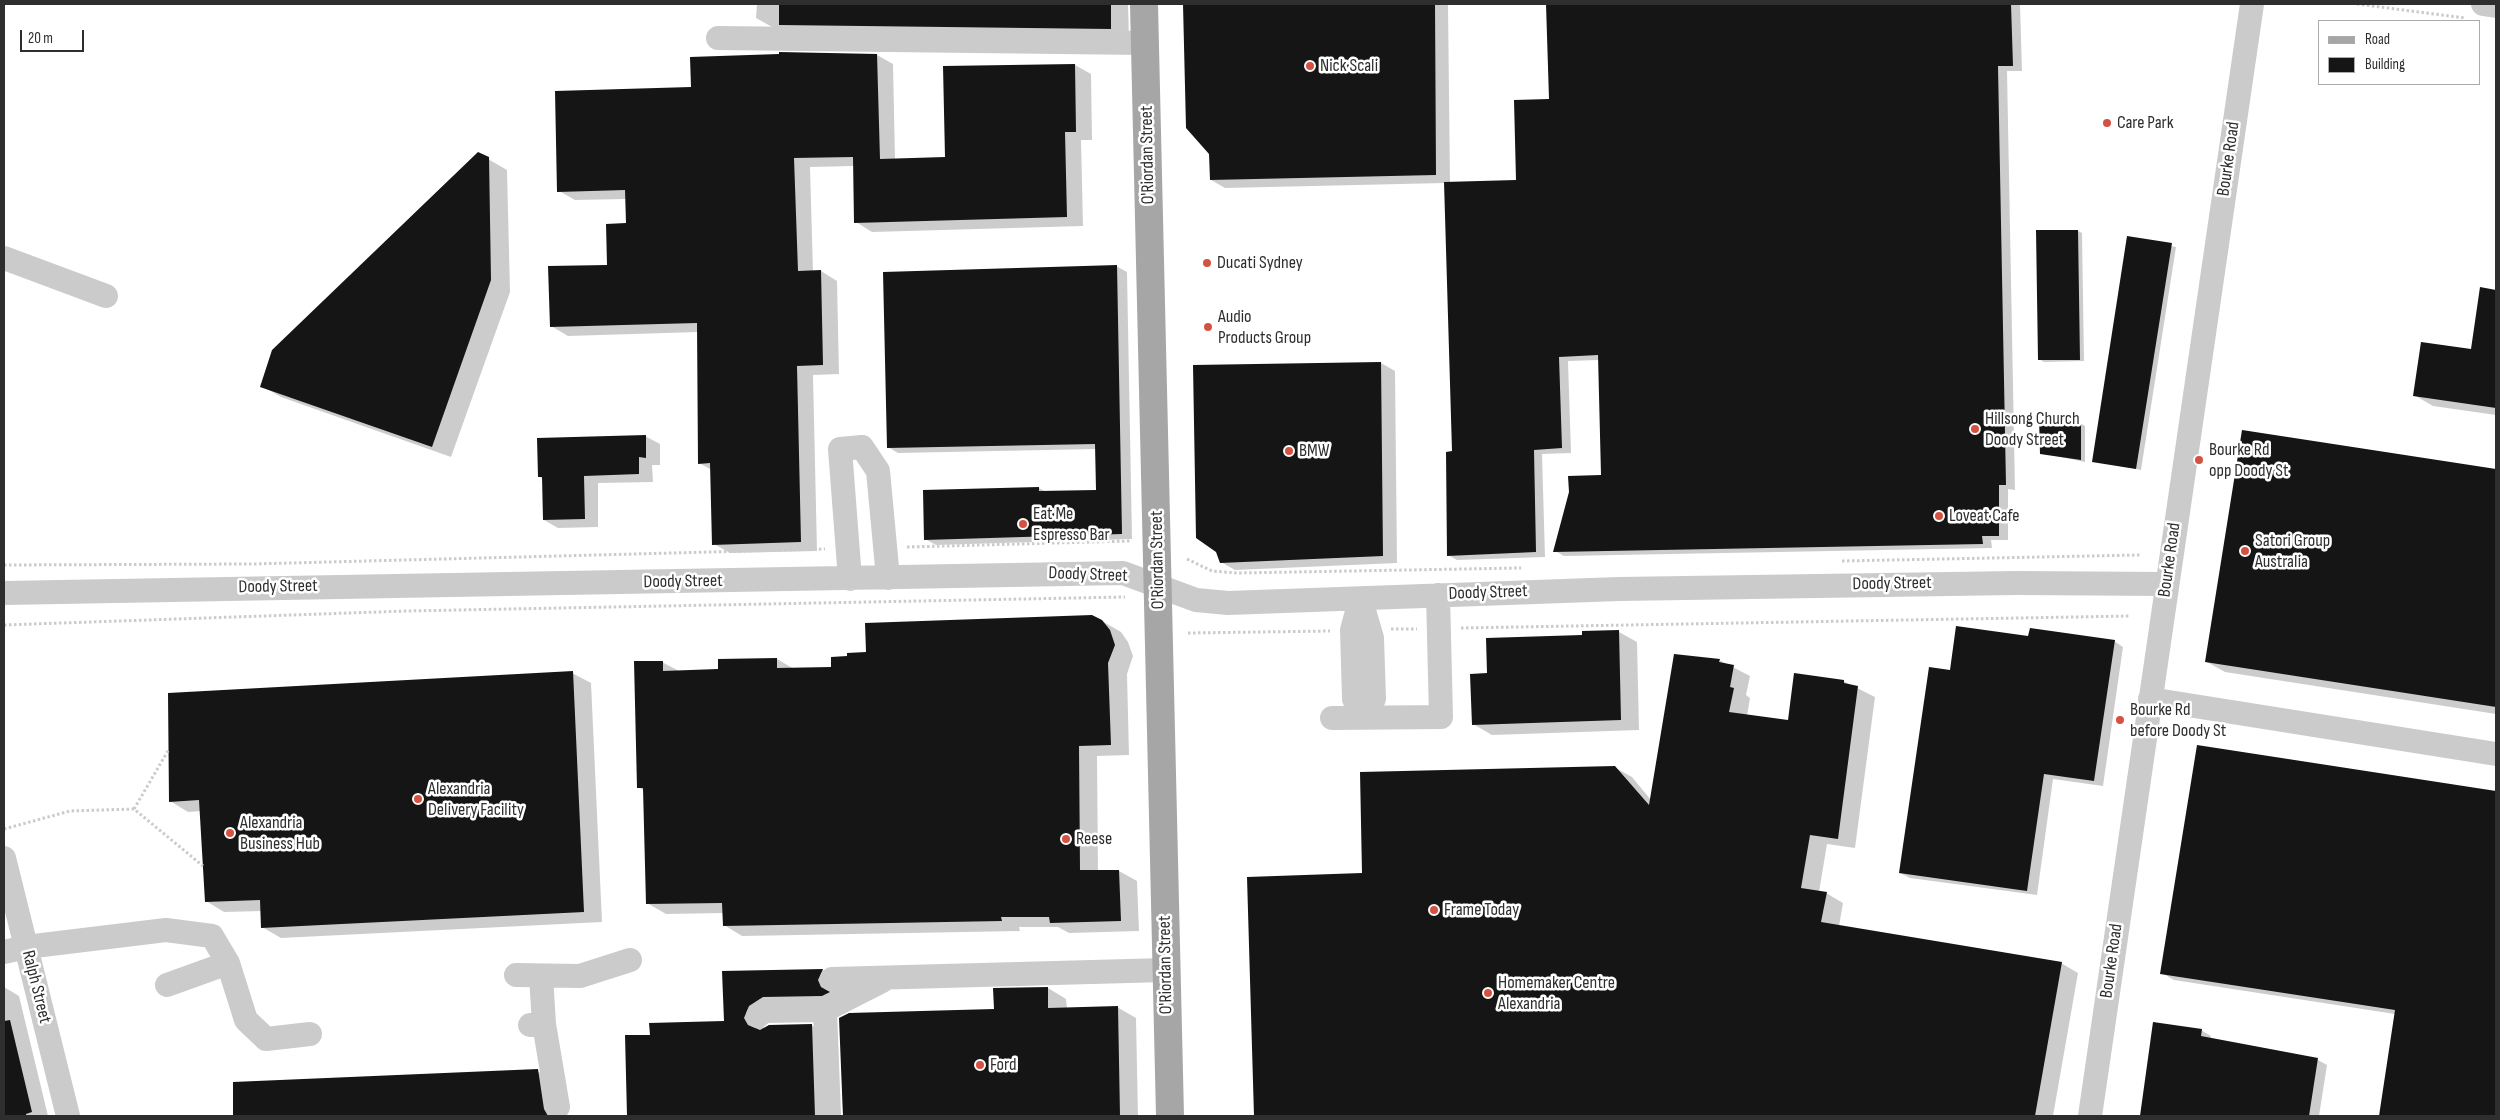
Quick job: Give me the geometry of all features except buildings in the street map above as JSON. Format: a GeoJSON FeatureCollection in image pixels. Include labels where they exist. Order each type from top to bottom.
{"type":"FeatureCollection","features":[{"type":"Feature","properties":{"kind":"main road","name":"O'Riordan Street"},"geometry":{"type":"LineString","coordinates":[[1144,4],[1170,1116]]}},
{"type":"Feature","properties":{"kind":"street","name":"Bourke Road"},"geometry":{"type":"LineString","coordinates":[[2090,1116],[2252,4]]}},
{"type":"Feature","properties":{"kind":"street"},"geometry":{"type":"LineString","coordinates":[[2476,11],[2496,6]]}},
{"type":"Feature","properties":{"kind":"street"},"geometry":{"type":"LineString","coordinates":[[718,38],[1145,42]]}},
{"type":"Feature","properties":{"kind":"street"},"geometry":{"type":"LineString","coordinates":[[4,258],[106,296]]}},
{"type":"Feature","properties":{"kind":"street"},"geometry":{"type":"LineString","coordinates":[[850,579],[840,448],[862,447],[878,471],[888,578]]}},
{"type":"Feature","properties":{"kind":"street","name":"Doody Street"},"geometry":{"type":"LineString","coordinates":[[4,593],[1123,573],[1196,600],[1228,603],[1361,600],[1438,595],[1658,588],[1997,583],[2167,584]]}},
{"type":"Feature","properties":{"kind":"street"},"geometry":{"type":"LineString","coordinates":[[1332,718],[1441,717],[1438,595]]}},
{"type":"Feature","properties":{"kind":"street"},"geometry":{"type":"LineString","coordinates":[[1361,600],[1361,630],[1354,699],[1362,717]]}},
{"type":"Feature","properties":{"kind":"street"},"geometry":{"type":"LineString","coordinates":[[2150,699],[2496,754]]}},
{"type":"Feature","properties":{"kind":"street","name":"Ralph Street"},"geometry":{"type":"LineString","coordinates":[[4,858],[15,950],[68,1116]]}},
{"type":"Feature","properties":{"kind":"street"},"geometry":{"type":"LineString","coordinates":[[15,950],[166,930],[212,936],[228,963],[246,1020],[266,1039],[310,1034]]}},
{"type":"Feature","properties":{"kind":"street"},"geometry":{"type":"LineString","coordinates":[[516,975],[580,976],[630,960]]}},
{"type":"Feature","properties":{"kind":"street"},"geometry":{"type":"LineString","coordinates":[[167,985],[228,963]]}},
{"type":"Feature","properties":{"kind":"street"},"geometry":{"type":"LineString","coordinates":[[832,979],[1166,970]]}},
{"type":"Feature","properties":{"kind":"street"},"geometry":{"type":"LineString","coordinates":[[541,976],[537,1025],[558,1107]]}},
{"type":"Feature","properties":{"kind":"street"},"geometry":{"type":"LineString","coordinates":[[758,1016],[764,1011],[825,1010],[888,978]]}},
{"type":"Feature","properties":{"kind":"street"},"geometry":{"type":"LineString","coordinates":[[825,1010],[829,1116]]}},
{"type":"Feature","properties":{"kind":"path"},"geometry":{"type":"LineString","coordinates":[[2357,4],[2476,11]]}},
{"type":"Feature","properties":{"kind":"path","name":"Doody Street"},"geometry":{"type":"LineString","coordinates":[[885,547],[1130,541]]}},
{"type":"Feature","properties":{"kind":"path","name":"Doody Street"},"geometry":{"type":"LineString","coordinates":[[4,565],[269,563],[847,548]]}},
{"type":"Feature","properties":{"kind":"path","name":"Doody Street"},"geometry":{"type":"LineString","coordinates":[[4,625],[407,611],[1121,599],[1130,596]]}},
{"type":"Feature","properties":{"kind":"path","name":"Doody Street"},"geometry":{"type":"LineString","coordinates":[[1188,634],[2130,616]]}},
{"type":"Feature","properties":{"kind":"path"},"geometry":{"type":"LineString","coordinates":[[134,809],[169,749]]}},
{"type":"Feature","properties":{"kind":"path"},"geometry":{"type":"LineString","coordinates":[[4,829],[70,811],[134,809],[203,866]]}},
{"type":"Feature","properties":{"kind":"place","name":"Nick Scali"},"geometry":{"type":"Point","coordinates":[1310,66]}},
{"type":"Feature","properties":{"kind":"place","name":"Care Park"},"geometry":{"type":"Point","coordinates":[2107,123]}},
{"type":"Feature","properties":{"kind":"place","name":"Ducati Sydney"},"geometry":{"type":"Point","coordinates":[1207,263]}},
{"type":"Feature","properties":{"kind":"place","name":"Audio Products Group"},"geometry":{"type":"Point","coordinates":[1208,327]}},
{"type":"Feature","properties":{"kind":"place","name":"Hillsong Church Doody Street"},"geometry":{"type":"Point","coordinates":[1975,429]}},
{"type":"Feature","properties":{"kind":"place","name":"BMW"},"geometry":{"type":"Point","coordinates":[1289,451]}},
{"type":"Feature","properties":{"kind":"place","name":"Bourke Rd opp Doody St"},"geometry":{"type":"Point","coordinates":[2199,460]}},
{"type":"Feature","properties":{"kind":"place","name":"Loveat Cafe"},"geometry":{"type":"Point","coordinates":[1939,516]}},
{"type":"Feature","properties":{"kind":"place","name":"Eat Me Espresso Bar"},"geometry":{"type":"Point","coordinates":[1023,524]}},
{"type":"Feature","properties":{"kind":"place","name":"Satori Group Australia"},"geometry":{"type":"Point","coordinates":[2245,551]}},
{"type":"Feature","properties":{"kind":"place","name":"Bourke Rd before Doody St"},"geometry":{"type":"Point","coordinates":[2120,720]}},
{"type":"Feature","properties":{"kind":"place","name":"Alexandria Delivery Facility"},"geometry":{"type":"Point","coordinates":[418,799]}},
{"type":"Feature","properties":{"kind":"place","name":"Alexandria Business Hub"},"geometry":{"type":"Point","coordinates":[230,833]}},
{"type":"Feature","properties":{"kind":"place","name":"Reese"},"geometry":{"type":"Point","coordinates":[1066,839]}},
{"type":"Feature","properties":{"kind":"place","name":"Frame Today"},"geometry":{"type":"Point","coordinates":[1434,910]}},
{"type":"Feature","properties":{"kind":"place","name":"Homemaker Centre Alexandria"},"geometry":{"type":"Point","coordinates":[1488,993]}},
{"type":"Feature","properties":{"kind":"place","name":"Ford"},"geometry":{"type":"Point","coordinates":[980,1065]}}]}
